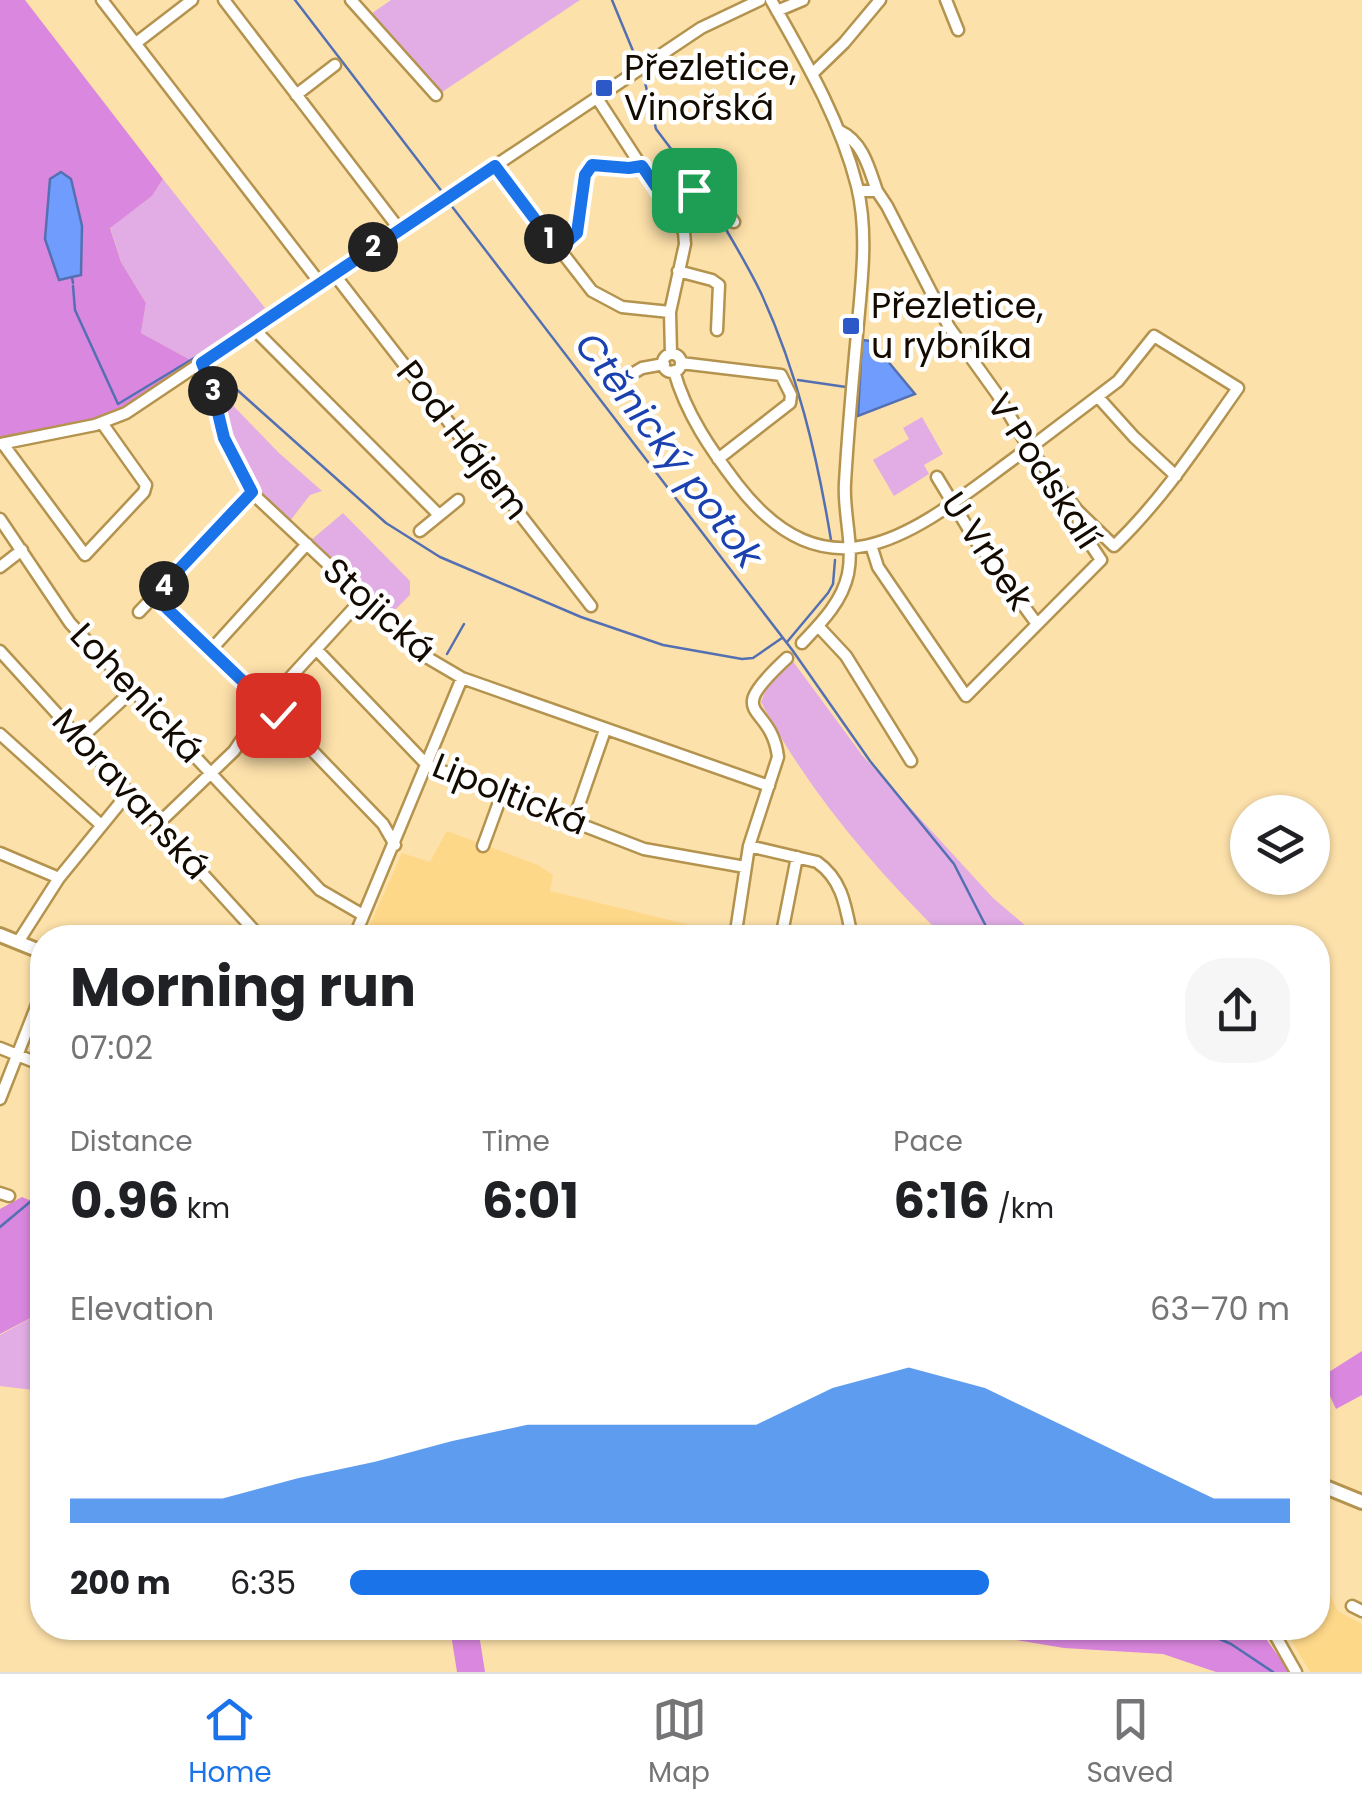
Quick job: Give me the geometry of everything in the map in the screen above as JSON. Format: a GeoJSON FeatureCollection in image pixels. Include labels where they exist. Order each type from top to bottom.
{"type":"FeatureCollection","features":[{"type":"Feature","properties":{"kind":"main road"},"geometry":{"type":"LineString","coordinates":[[0,934],[30,947]]}},
{"type":"Feature","properties":{"kind":"main road"},"geometry":{"type":"LineString","coordinates":[[1330,1489],[1362,1502]]}},
{"type":"Feature","properties":{"kind":"street"},"geometry":{"type":"LineString","coordinates":[[102,0],[320,284]]}},
{"type":"Feature","properties":{"kind":"street"},"geometry":{"type":"LineString","coordinates":[[136,43],[192,0]]}},
{"type":"Feature","properties":{"kind":"street"},"geometry":{"type":"LineString","coordinates":[[224,0],[400,230]]}},
{"type":"Feature","properties":{"kind":"street"},"geometry":{"type":"LineString","coordinates":[[351,0],[436,95]]}},
{"type":"Feature","properties":{"kind":"street"},"geometry":{"type":"LineString","coordinates":[[102,423],[146,485],[144,492],[85,555],[1,444],[102,423],[126,413],[716,18],[760,0]]}},
{"type":"Feature","properties":{"kind":"street"},"geometry":{"type":"LineString","coordinates":[[802,643],[844,588],[850,549],[845,480],[863,265],[858,190],[839,130],[774,5],[803,0]]}},
{"type":"Feature","properties":{"kind":"street"},"geometry":{"type":"LineString","coordinates":[[812,74],[880,0]]}},
{"type":"Feature","properties":{"kind":"street"},"geometry":{"type":"LineString","coordinates":[[946,0],[958,30]]}},
{"type":"Feature","properties":{"kind":"street"},"geometry":{"type":"LineString","coordinates":[[296,95],[335,65]]}},
{"type":"Feature","properties":{"kind":"street"},"geometry":{"type":"LineString","coordinates":[[597,98],[684,232],[670,312],[667,359]]}},
{"type":"Feature","properties":{"kind":"street","name":"V Podskalí"},"geometry":{"type":"LineString","coordinates":[[839,130],[848,134],[864,155],[877,190],[949,327],[997,394],[1029,448],[1078,510],[1079,527],[1102,560],[1037,624]]}},
{"type":"Feature","properties":{"kind":"street"},"geometry":{"type":"LineString","coordinates":[[558,250],[577,233],[588,168],[596,164],[642,166]]}},
{"type":"Feature","properties":{"kind":"street"},"geometry":{"type":"LineString","coordinates":[[495,166],[586,285],[607,302],[670,312]]}},
{"type":"Feature","properties":{"kind":"street"},"geometry":{"type":"LineString","coordinates":[[665,200],[688,186],[705,194],[712,192],[734,222]]}},
{"type":"Feature","properties":{"kind":"street"},"geometry":{"type":"LineString","coordinates":[[858,190],[877,190]]}},
{"type":"Feature","properties":{"kind":"street"},"geometry":{"type":"LineString","coordinates":[[678,271],[712,280],[719,286],[716,330]]}},
{"type":"Feature","properties":{"kind":"street","name":"Pod Hájem"},"geometry":{"type":"LineString","coordinates":[[334,274],[590,606]]}},
{"type":"Feature","properties":{"kind":"street"},"geometry":{"type":"LineString","coordinates":[[253,328],[439,515]]}},
{"type":"Feature","properties":{"kind":"street"},"geometry":{"type":"LineString","coordinates":[[620,381],[642,368],[678,356],[692,416],[750,500],[788,534],[814,546],[850,549],[904,534],[953,503],[1098,396],[1136,362],[1154,336],[1238,388],[1176,476],[1114,546],[1078,510]]}},
{"type":"Feature","properties":{"kind":"street","name":"Stojická"},"geometry":{"type":"LineString","coordinates":[[202,363],[224,438],[252,492],[428,658],[462,678],[769,786]]}},
{"type":"Feature","properties":{"kind":"street"},"geometry":{"type":"LineString","coordinates":[[678,367],[784,377],[790,404],[718,458]]}},
{"type":"Feature","properties":{"kind":"street"},"geometry":{"type":"LineString","coordinates":[[1098,396],[1134,438],[1176,476]]}},
{"type":"Feature","properties":{"kind":"street","name":"U Vrbek"},"geometry":{"type":"LineString","coordinates":[[937,477],[1006,584],[1037,624]]}},
{"type":"Feature","properties":{"kind":"street"},"geometry":{"type":"LineString","coordinates":[[139,612],[252,492]]}},
{"type":"Feature","properties":{"kind":"street"},"geometry":{"type":"LineString","coordinates":[[420,531],[458,500]]}},
{"type":"Feature","properties":{"kind":"street","name":"Lohenická"},"geometry":{"type":"LineString","coordinates":[[0,519],[70,623],[320,890],[363,915]]}},
{"type":"Feature","properties":{"kind":"street"},"geometry":{"type":"LineString","coordinates":[[210,650],[307,544]]}},
{"type":"Feature","properties":{"kind":"street"},"geometry":{"type":"LineString","coordinates":[[871,545],[878,567],[966,696],[1037,624]]}},
{"type":"Feature","properties":{"kind":"street"},"geometry":{"type":"LineString","coordinates":[[0,567],[22,550]]}},
{"type":"Feature","properties":{"kind":"street"},"geometry":{"type":"LineString","coordinates":[[154,596],[383,824],[395,845]]}},
{"type":"Feature","properties":{"kind":"street"},"geometry":{"type":"LineString","coordinates":[[158,823],[234,751],[265,705],[364,598]]}},
{"type":"Feature","properties":{"kind":"street"},"geometry":{"type":"LineString","coordinates":[[818,626],[846,656],[912,761]]}},
{"type":"Feature","properties":{"kind":"street","name":"Lipoltická"},"geometry":{"type":"LineString","coordinates":[[316,649],[427,765],[644,848],[745,867]]}},
{"type":"Feature","properties":{"kind":"street","name":"Moravanská"},"geometry":{"type":"LineString","coordinates":[[0,651],[249,925]]}},
{"type":"Feature","properties":{"kind":"street"},"geometry":{"type":"LineString","coordinates":[[737,925],[749,846],[778,751],[758,718],[753,698],[757,686],[787,658]]}},
{"type":"Feature","properties":{"kind":"street"},"geometry":{"type":"LineString","coordinates":[[359,925],[462,678]]}},
{"type":"Feature","properties":{"kind":"street"},"geometry":{"type":"LineString","coordinates":[[81,738],[133,690]]}},
{"type":"Feature","properties":{"kind":"street"},"geometry":{"type":"LineString","coordinates":[[574,822],[606,730]]}},
{"type":"Feature","properties":{"kind":"street"},"geometry":{"type":"LineString","coordinates":[[0,734],[100,824]]}},
{"type":"Feature","properties":{"kind":"street"},"geometry":{"type":"LineString","coordinates":[[18,942],[59,878],[129,792]]}},
{"type":"Feature","properties":{"kind":"street"},"geometry":{"type":"LineString","coordinates":[[483,846],[502,794]]}},
{"type":"Feature","properties":{"kind":"street"},"geometry":{"type":"LineString","coordinates":[[749,846],[817,862],[830,872],[844,898],[849,925]]}},
{"type":"Feature","properties":{"kind":"street"},"geometry":{"type":"LineString","coordinates":[[0,853],[59,878]]}},
{"type":"Feature","properties":{"kind":"street"},"geometry":{"type":"LineString","coordinates":[[784,925],[797,857]]}},
{"type":"Feature","properties":{"kind":"street"},"geometry":{"type":"LineString","coordinates":[[0,1099],[30,1024]]}},
{"type":"Feature","properties":{"kind":"street"},"geometry":{"type":"LineString","coordinates":[[0,1048],[30,1061]]}},
{"type":"Feature","properties":{"kind":"street"},"geometry":{"type":"LineString","coordinates":[[1277,1640],[1296,1672]]}},
{"type":"Feature","properties":{"kind":"shaded area"},"geometry":{"type":"Polygon","coordinates":[[[0,0],[25,0],[163,179],[152,196],[110,228],[121,262],[146,303],[141,333],[196,363],[102,419],[0,437],[0,0]]]}},
{"type":"Feature","properties":{"kind":"shaded area"},"geometry":{"type":"Polygon","coordinates":[[[391,0],[580,0],[439,94],[368,16],[391,0]]]}},
{"type":"Feature","properties":{"kind":"shaded area"},"geometry":{"type":"Polygon","coordinates":[[[163,179],[265,308],[196,363],[141,333],[146,303],[121,262],[110,227],[152,196],[163,179]]]}},
{"type":"Feature","properties":{"kind":"shaded area"},"geometry":{"type":"Polygon","coordinates":[[[218,390],[322,491],[310,495],[290,521],[255,489],[233,449],[218,390]]]}},
{"type":"Feature","properties":{"kind":"shaded area"},"geometry":{"type":"Polygon","coordinates":[[[922,417],[943,454],[924,465],[929,474],[894,496],[873,460],[909,439],[903,428],[922,417]]]}},
{"type":"Feature","properties":{"kind":"shaded area"},"geometry":{"type":"Polygon","coordinates":[[[343,513],[410,581],[410,595],[393,612],[310,541],[343,513]]]}},
{"type":"Feature","properties":{"kind":"shaded area"},"geometry":{"type":"Polygon","coordinates":[[[792,660],[862,755],[993,898],[1025,925],[932,925],[844,827],[799,766],[761,702],[768,685],[792,660]]]}},
{"type":"Feature","properties":{"kind":"shaded area"},"geometry":{"type":"Polygon","coordinates":[[[447,831],[538,865],[553,875],[550,891],[690,925],[370,925],[402,853],[430,862],[447,831]]]}},
{"type":"Feature","properties":{"kind":"shaded area"},"geometry":{"type":"Polygon","coordinates":[[[22,1197],[29,1200],[30,1318],[0,1334],[0,1209],[22,1197]]]}},
{"type":"Feature","properties":{"kind":"shaded area"},"geometry":{"type":"Polygon","coordinates":[[[30,1319],[30,1390],[0,1386],[0,1335],[30,1319]]]}},
{"type":"Feature","properties":{"kind":"shaded area"},"geometry":{"type":"Polygon","coordinates":[[[1362,1351],[1362,1395],[1336,1409],[1330,1396],[1330,1371],[1362,1351]]]}},
{"type":"Feature","properties":{"kind":"shaded area"},"geometry":{"type":"Polygon","coordinates":[[[1330,1596],[1338,1611],[1362,1624],[1362,1672],[1310,1672],[1291,1640],[1330,1640],[1330,1596]]]}},
{"type":"Feature","properties":{"kind":"shaded area"},"geometry":{"type":"Polygon","coordinates":[[[452,1640],[480,1640],[485,1672],[457,1672],[452,1640]]]}},
{"type":"Feature","properties":{"kind":"shaded area"},"geometry":{"type":"Polygon","coordinates":[[[1016,1640],[1267,1640],[1290,1672],[1216,1672],[1163,1654],[1064,1648],[1016,1640]]]}},
{"type":"Feature","properties":{"kind":"water"},"geometry":{"type":"Polygon","coordinates":[[[61,172],[71,179],[82,226],[81,275],[59,280],[45,239],[50,179],[61,172]]]}},
{"type":"Feature","properties":{"kind":"water"},"geometry":{"type":"Polygon","coordinates":[[[862,340],[871,341],[915,394],[858,416],[862,340]]]}},
{"type":"Feature","properties":{"kind":"waterway","name":"Ctěnický potok"},"geometry":{"type":"LineString","coordinates":[[295,0],[443,193]]}},
{"type":"Feature","properties":{"kind":"waterway"},"geometry":{"type":"LineString","coordinates":[[612,0],[638,63]]}},
{"type":"Feature","properties":{"kind":"waterway"},"geometry":{"type":"LineString","coordinates":[[643,74],[656,129],[703,191]]}},
{"type":"Feature","properties":{"kind":"waterway"},"geometry":{"type":"LineString","coordinates":[[707,198],[755,281],[785,353],[812,445],[831,540]]}},
{"type":"Feature","properties":{"kind":"waterway","name":"Ctěnický potok"},"geometry":{"type":"LineString","coordinates":[[447,200],[793,651],[870,761],[954,864],[985,925]]}},
{"type":"Feature","properties":{"kind":"waterway"},"geometry":{"type":"LineString","coordinates":[[72,277],[73,283]]}},
{"type":"Feature","properties":{"kind":"waterway"},"geometry":{"type":"LineString","coordinates":[[73,286],[75,310],[118,404],[199,355]]}},
{"type":"Feature","properties":{"kind":"waterway"},"geometry":{"type":"LineString","coordinates":[[216,371],[386,523],[440,557],[581,617],[663,645],[742,659],[753,658],[782,638]]}},
{"type":"Feature","properties":{"kind":"waterway"},"geometry":{"type":"LineString","coordinates":[[798,380],[846,387]]}},
{"type":"Feature","properties":{"kind":"waterway"},"geometry":{"type":"LineString","coordinates":[[787,642],[828,593],[833,584],[835,560]]}},
{"type":"Feature","properties":{"kind":"waterway"},"geometry":{"type":"LineString","coordinates":[[447,654],[464,624]]}},
{"type":"Feature","properties":{"kind":"waterway"},"geometry":{"type":"LineString","coordinates":[[0,1227],[30,1202]]}},
{"type":"Feature","properties":{"kind":"waterway"},"geometry":{"type":"LineString","coordinates":[[1222,1640],[1273,1672]]}},
{"type":"Feature","properties":{"kind":"place","name":"Přezletice, Vinořská"},"geometry":{"type":"Point","coordinates":[604,88]}},
{"type":"Feature","properties":{"kind":"place","name":"Přezletice, u rybníka"},"geometry":{"type":"Point","coordinates":[851,326]}},
{"type":"Feature","properties":{"kind":"route"},"geometry":{"type":"LineString","coordinates":[[278,715],[154,596],[252,492],[224,438],[202,363],[495,166],[558,250],[577,233],[585,175],[592,165],[642,166],[665,200],[688,186],[694,190]]}}]}
